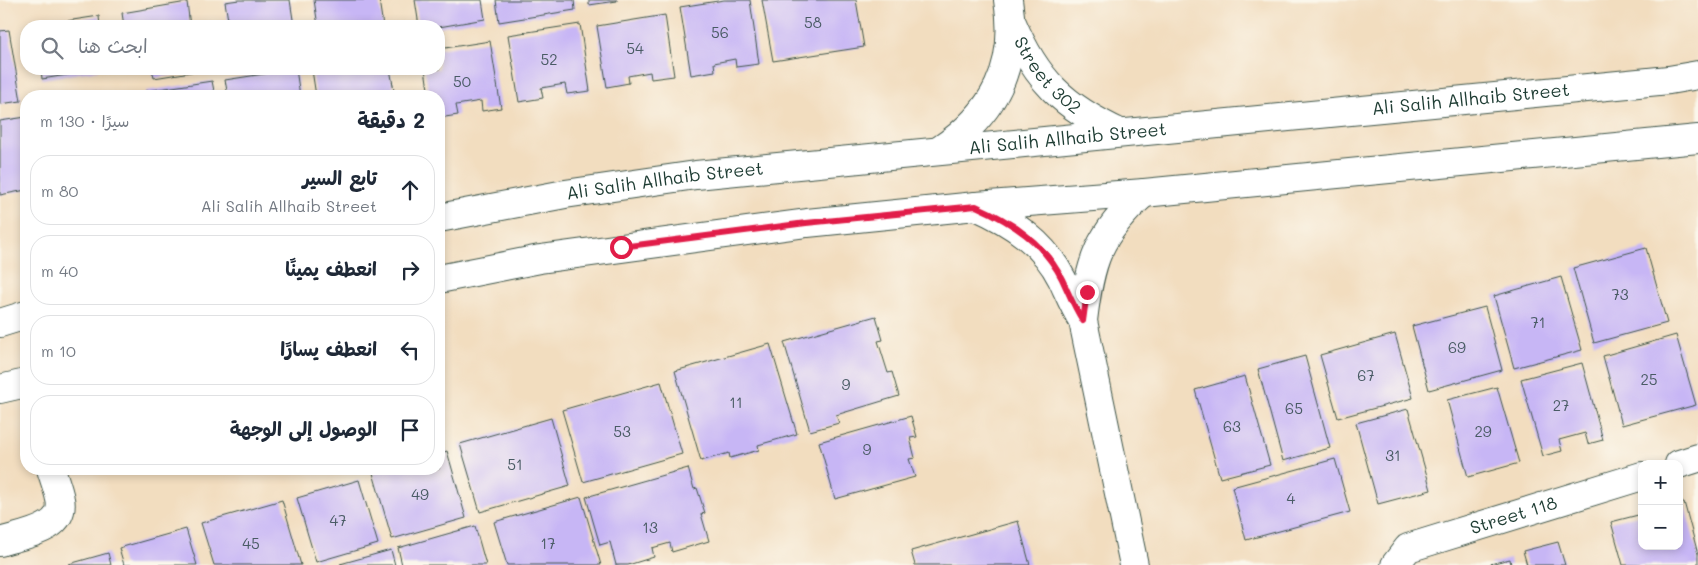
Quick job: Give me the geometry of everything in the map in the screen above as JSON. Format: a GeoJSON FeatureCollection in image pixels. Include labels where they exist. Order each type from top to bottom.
{"type":"FeatureCollection","features":[{"type":"Feature","properties":{"kind":"street","name":"Street 302"},"geometry":{"type":"LineString","coordinates":[[1010,11],[1021,44],[1048,84],[1069,104],[1093,121],[1120,133]]}},
{"type":"Feature","properties":{"kind":"street","name":"Street 302"},"geometry":{"type":"LineString","coordinates":[[940,150],[972,125],[995,92],[1005,70],[1010,46],[1010,11]]}},
{"type":"Feature","properties":{"kind":"street","name":"Ali Salih Allhaib Street"},"geometry":{"type":"LineString","coordinates":[[445,217],[565,194],[696,175],[1669,80],[1698,75]]}},
{"type":"Feature","properties":{"kind":"street"},"geometry":{"type":"LineString","coordinates":[[445,278],[540,259],[806,223],[976,206],[1144,193],[1698,139]]}},
{"type":"Feature","properties":{"kind":"street"},"geometry":{"type":"LineString","coordinates":[[1134,565],[1083,321],[1088,280],[1096,255],[1109,231],[1125,210],[1144,193]]}},
{"type":"Feature","properties":{"kind":"street"},"geometry":{"type":"LineString","coordinates":[[976,206],[1018,228],[1036,243],[1052,261],[1074,308],[1083,321]]}},
{"type":"Feature","properties":{"kind":"street"},"geometry":{"type":"LineString","coordinates":[[0,323],[20,318]]}},
{"type":"Feature","properties":{"kind":"street"},"geometry":{"type":"LineString","coordinates":[[1683,463],[1698,458]]}},
{"type":"Feature","properties":{"kind":"street"},"geometry":{"type":"LineString","coordinates":[[0,542],[46,527],[55,521],[60,512],[60,500],[53,475]]}},
{"type":"Feature","properties":{"kind":"street","name":"Street 118"},"geometry":{"type":"LineString","coordinates":[[1395,565],[1408,548],[1638,477]]}},
{"type":"Feature","properties":{"kind":"building"},"geometry":{"type":"Polygon","coordinates":[[[239,0],[290,0],[293,20],[228,20],[225,2],[239,0]]]}},
{"type":"Feature","properties":{"kind":"building"},"geometry":{"type":"Polygon","coordinates":[[[314,0],[379,0],[382,20],[317,20],[314,0]]]}},
{"type":"Feature","properties":{"kind":"building"},"geometry":{"type":"Polygon","coordinates":[[[415,0],[482,0],[485,19],[445,26],[445,20],[418,20],[415,0]]]}},
{"type":"Feature","properties":{"kind":"building"},"geometry":{"type":"Polygon","coordinates":[[[496,0],[574,0],[575,10],[499,22],[496,0]]]}},
{"type":"Feature","properties":{"kind":"building"},"geometry":{"type":"Polygon","coordinates":[[[589,0],[617,0],[617,1],[589,5],[589,0]]]}},
{"type":"Feature","properties":{"kind":"building"},"geometry":{"type":"Polygon","coordinates":[[[724,0],[750,0],[759,64],[736,67],[735,59],[714,63],[715,71],[691,75],[680,7],[724,0]]]}},
{"type":"Feature","properties":{"kind":"building"},"geometry":{"type":"Polygon","coordinates":[[[762,0],[856,0],[864,47],[773,61],[762,0]]]}},
{"type":"Feature","properties":{"kind":"building"},"geometry":{"type":"Polygon","coordinates":[[[187,2],[189,20],[123,20],[122,13],[187,2]]]}},
{"type":"Feature","properties":{"kind":"building"},"geometry":{"type":"Polygon","coordinates":[[[665,15],[674,76],[651,79],[650,72],[628,76],[629,83],[607,87],[597,26],[665,15]]]}},
{"type":"Feature","properties":{"kind":"building"},"geometry":{"type":"Polygon","coordinates":[[[99,16],[99,20],[73,20],[99,16]]]}},
{"type":"Feature","properties":{"kind":"building"},"geometry":{"type":"Polygon","coordinates":[[[580,24],[590,91],[567,94],[565,84],[541,88],[543,98],[519,102],[508,35],[580,24]]]}},
{"type":"Feature","properties":{"kind":"building"},"geometry":{"type":"Polygon","coordinates":[[[9,30],[20,101],[0,104],[0,31],[9,30]]]}},
{"type":"Feature","properties":{"kind":"building"},"geometry":{"type":"Polygon","coordinates":[[[490,41],[501,108],[482,111],[481,101],[456,105],[458,115],[445,117],[445,90],[428,90],[426,75],[445,75],[445,48],[490,41]]]}},
{"type":"Feature","properties":{"kind":"building"},"geometry":{"type":"Polygon","coordinates":[[[42,75],[67,75],[42,79],[42,75]]]}},
{"type":"Feature","properties":{"kind":"building"},"geometry":{"type":"Polygon","coordinates":[[[153,75],[172,75],[154,78],[153,75]]]}},
{"type":"Feature","properties":{"kind":"building"},"geometry":{"type":"Polygon","coordinates":[[[257,75],[297,75],[299,90],[227,90],[225,80],[257,75]]]}},
{"type":"Feature","properties":{"kind":"building"},"geometry":{"type":"Polygon","coordinates":[[[313,75],[391,75],[394,90],[315,90],[313,75]]]}},
{"type":"Feature","properties":{"kind":"building"},"geometry":{"type":"Polygon","coordinates":[[[212,81],[214,90],[153,90],[212,81]]]}},
{"type":"Feature","properties":{"kind":"building"},"geometry":{"type":"Polygon","coordinates":[[[20,118],[20,191],[0,195],[0,121],[20,118]]]}},
{"type":"Feature","properties":{"kind":"building"},"geometry":{"type":"Polygon","coordinates":[[[1646,248],[1667,323],[1594,343],[1573,268],[1646,248]]]}},
{"type":"Feature","properties":{"kind":"building"},"geometry":{"type":"Polygon","coordinates":[[[1561,277],[1582,350],[1514,368],[1494,296],[1561,277]]]}},
{"type":"Feature","properties":{"kind":"building"},"geometry":{"type":"Polygon","coordinates":[[[1485,307],[1502,370],[1429,390],[1412,326],[1485,307]]]}},
{"type":"Feature","properties":{"kind":"building"},"geometry":{"type":"Polygon","coordinates":[[[876,316],[883,340],[878,341],[888,373],[892,372],[899,396],[836,415],[839,423],[810,431],[784,342],[876,316]]]}},
{"type":"Feature","properties":{"kind":"building"},"geometry":{"type":"Polygon","coordinates":[[[1395,334],[1413,398],[1338,418],[1320,355],[1395,334]]]}},
{"type":"Feature","properties":{"kind":"building"},"geometry":{"type":"Polygon","coordinates":[[[1676,335],[1696,405],[1622,425],[1603,356],[1676,335]]]}},
{"type":"Feature","properties":{"kind":"building"},"geometry":{"type":"Polygon","coordinates":[[[770,344],[797,434],[758,445],[759,450],[730,458],[729,453],[701,461],[675,371],[770,344]]]}},
{"type":"Feature","properties":{"kind":"building"},"geometry":{"type":"Polygon","coordinates":[[[1305,356],[1330,448],[1283,461],[1258,369],[1305,356]]]}},
{"type":"Feature","properties":{"kind":"building"},"geometry":{"type":"Polygon","coordinates":[[[1582,363],[1603,440],[1588,444],[1585,433],[1559,440],[1562,451],[1543,456],[1521,379],[1582,363]]]}},
{"type":"Feature","properties":{"kind":"building"},"geometry":{"type":"Polygon","coordinates":[[[1245,376],[1270,465],[1220,478],[1195,390],[1245,376]]]}},
{"type":"Feature","properties":{"kind":"building"},"geometry":{"type":"Polygon","coordinates":[[[661,382],[682,454],[583,482],[562,410],[661,382]]]}},
{"type":"Feature","properties":{"kind":"building"},"geometry":{"type":"Polygon","coordinates":[[[1497,387],[1519,463],[1468,477],[1447,400],[1497,387]]]}},
{"type":"Feature","properties":{"kind":"building"},"geometry":{"type":"Polygon","coordinates":[[[1408,409],[1431,490],[1378,504],[1356,423],[1408,409]]]}},
{"type":"Feature","properties":{"kind":"building"},"geometry":{"type":"Polygon","coordinates":[[[911,416],[917,437],[910,438],[915,458],[909,459],[915,477],[835,499],[819,442],[911,416]]]}},
{"type":"Feature","properties":{"kind":"building"},"geometry":{"type":"Polygon","coordinates":[[[551,418],[570,486],[480,512],[460,444],[551,418]]]}},
{"type":"Feature","properties":{"kind":"building"},"geometry":{"type":"Polygon","coordinates":[[[447,451],[466,518],[392,539],[374,475],[445,475],[445,452],[447,451]]]}},
{"type":"Feature","properties":{"kind":"building"},"geometry":{"type":"Polygon","coordinates":[[[1335,459],[1350,512],[1246,540],[1232,487],[1335,459]]]}},
{"type":"Feature","properties":{"kind":"building"},"geometry":{"type":"Polygon","coordinates":[[[688,468],[694,489],[697,488],[705,513],[701,514],[709,541],[672,552],[670,543],[652,548],[654,557],[628,565],[616,565],[610,542],[600,545],[586,497],[688,468]]]}},
{"type":"Feature","properties":{"kind":"building"},"geometry":{"type":"Polygon","coordinates":[[[359,480],[378,544],[316,562],[297,498],[359,480]]]}},
{"type":"Feature","properties":{"kind":"building"},"geometry":{"type":"Polygon","coordinates":[[[581,497],[601,565],[507,565],[494,522],[581,497]]]}},
{"type":"Feature","properties":{"kind":"building"},"geometry":{"type":"Polygon","coordinates":[[[282,500],[301,565],[214,565],[201,523],[282,500]]]}},
{"type":"Feature","properties":{"kind":"building"},"geometry":{"type":"Polygon","coordinates":[[[1683,502],[1698,554],[1698,565],[1623,565],[1611,522],[1638,515],[1638,550],[1683,550],[1683,502]]]}},
{"type":"Feature","properties":{"kind":"building"},"geometry":{"type":"Polygon","coordinates":[[[1018,521],[1030,565],[915,565],[911,551],[1018,521]]]}},
{"type":"Feature","properties":{"kind":"building"},"geometry":{"type":"Polygon","coordinates":[[[475,526],[486,565],[402,565],[398,548],[475,526]]]}},
{"type":"Feature","properties":{"kind":"building"},"geometry":{"type":"Polygon","coordinates":[[[186,529],[197,565],[124,565],[119,548],[186,529]]]}},
{"type":"Feature","properties":{"kind":"building"},"geometry":{"type":"Polygon","coordinates":[[[1558,542],[1565,565],[1527,565],[1523,551],[1558,542]]]}},
{"type":"Feature","properties":{"kind":"building"},"geometry":{"type":"Polygon","coordinates":[[[391,550],[395,565],[340,564],[391,550]]]}},
{"type":"Feature","properties":{"kind":"building"},"geometry":{"type":"Polygon","coordinates":[[[108,553],[111,565],[69,565],[69,564],[108,553]]]}},
{"type":"Feature","properties":{"kind":"building"},"geometry":{"type":"Polygon","coordinates":[[[1510,559],[1511,565],[1490,565],[1490,564],[1510,559]]]}},
{"type":"Feature","properties":{"kind":"route"},"geometry":{"type":"LineString","coordinates":[[621,247],[806,223],[976,206],[1018,228],[1036,243],[1052,261],[1074,308],[1083,321],[1087,292]]}}]}
